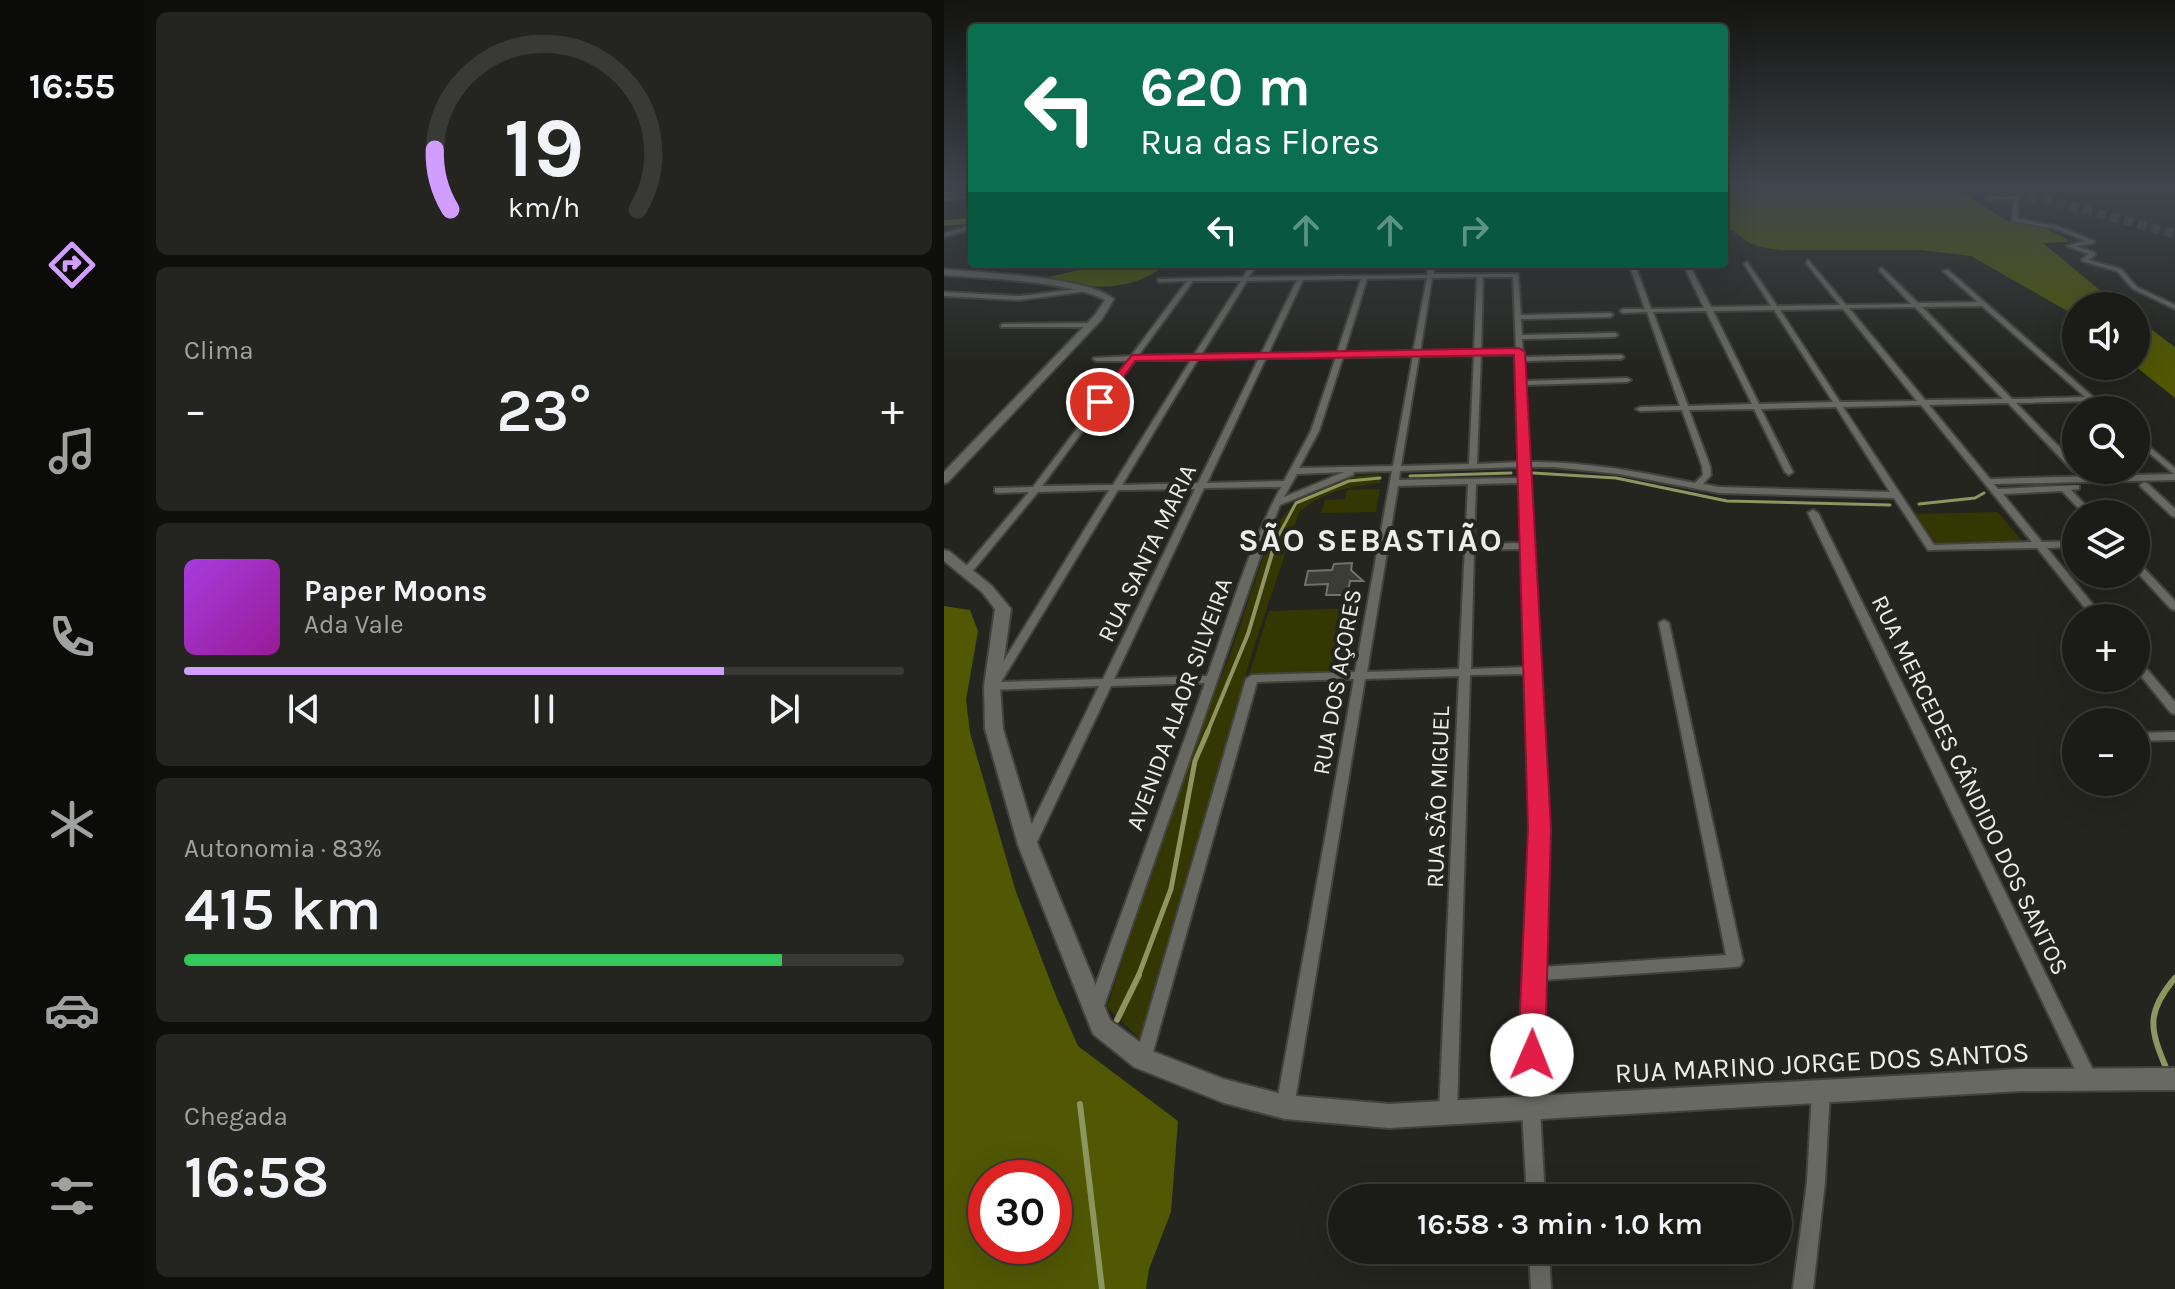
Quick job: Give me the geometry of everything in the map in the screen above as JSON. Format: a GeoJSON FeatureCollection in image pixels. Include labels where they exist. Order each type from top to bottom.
{"type":"FeatureCollection","features":[{"type":"Feature","properties":{"kind":"street"},"geometry":{"type":"LineString","coordinates":[[2070,246],[2093,254],[2084,260],[2119,270],[2135,288],[2175,307]]}},
{"type":"Feature","properties":{"kind":"street"},"geometry":{"type":"LineString","coordinates":[[1808,262],[2088,604]]}},
{"type":"Feature","properties":{"kind":"street"},"geometry":{"type":"LineString","coordinates":[[1747,264],[1931,548],[2062,544]]}},
{"type":"Feature","properties":{"kind":"street"},"geometry":{"type":"LineString","coordinates":[[992,686],[1251,268]]}},
{"type":"Feature","properties":{"kind":"street"},"geometry":{"type":"LineString","coordinates":[[1633,268],[1706,466],[1707,475],[1698,485]]}},
{"type":"Feature","properties":{"kind":"street"},"geometry":{"type":"LineString","coordinates":[[1688,268],[1789,472]]}},
{"type":"Feature","properties":{"kind":"street"},"geometry":{"type":"LineString","coordinates":[[1160,280],[1365,277],[1431,270],[1516,275],[1540,857],[1532,974],[1531,1110],[1535,1184]]}},
{"type":"Feature","properties":{"kind":"street","name":"RUA DOS AÇORES"},"geometry":{"type":"LineString","coordinates":[[1285,1107],[1431,270]]}},
{"type":"Feature","properties":{"kind":"street"},"geometry":{"type":"LineString","coordinates":[[1882,270],[2062,455]]}},
{"type":"Feature","properties":{"kind":"street"},"geometry":{"type":"LineString","coordinates":[[1946,271],[2089,396]]}},
{"type":"Feature","properties":{"kind":"street"},"geometry":{"type":"LineString","coordinates":[[944,272],[1086,290],[1110,299],[1091,325],[944,479]]}},
{"type":"Feature","properties":{"kind":"street"},"geometry":{"type":"LineString","coordinates":[[1473,465],[1480,275]]}},
{"type":"Feature","properties":{"kind":"street","name":"AVENIDA ALAOR SILVEIRA"},"geometry":{"type":"LineString","coordinates":[[1093,1014],[1276,504],[1315,431],[1365,277]]}},
{"type":"Feature","properties":{"kind":"street","name":"RUA SANTA MARIA"},"geometry":{"type":"LineString","coordinates":[[1028,845],[1301,278]]}},
{"type":"Feature","properties":{"kind":"street"},"geometry":{"type":"LineString","coordinates":[[967,571],[1035,490],[1191,280]]}},
{"type":"Feature","properties":{"kind":"street"},"geometry":{"type":"LineString","coordinates":[[944,294],[1020,298],[1086,290]]}},
{"type":"Feature","properties":{"kind":"street"},"geometry":{"type":"LineString","coordinates":[[1623,311],[1984,304]]}},
{"type":"Feature","properties":{"kind":"street"},"geometry":{"type":"LineString","coordinates":[[1518,317],[1610,315]]}},
{"type":"Feature","properties":{"kind":"street"},"geometry":{"type":"LineString","coordinates":[[1003,326],[1091,325]]}},
{"type":"Feature","properties":{"kind":"street"},"geometry":{"type":"LineString","coordinates":[[1519,337],[1615,335]]}},
{"type":"Feature","properties":{"kind":"street"},"geometry":{"type":"LineString","coordinates":[[1096,359],[1477,352],[1621,357]]}},
{"type":"Feature","properties":{"kind":"street"},"geometry":{"type":"LineString","coordinates":[[1521,383],[1627,380]]}},
{"type":"Feature","properties":{"kind":"street"},"geometry":{"type":"LineString","coordinates":[[1640,409],[2062,400]]}},
{"type":"Feature","properties":{"kind":"street"},"geometry":{"type":"LineString","coordinates":[[2150,451],[2175,474]]}},
{"type":"Feature","properties":{"kind":"street"},"geometry":{"type":"LineString","coordinates":[[1296,471],[1524,463],[1588,466],[1719,490],[1896,495]]}},
{"type":"Feature","properties":{"kind":"street"},"geometry":{"type":"LineString","coordinates":[[1276,504],[1314,485],[1366,468]]}},
{"type":"Feature","properties":{"kind":"street"},"geometry":{"type":"LineString","coordinates":[[2150,475],[2175,474]]}},
{"type":"Feature","properties":{"kind":"street"},"geometry":{"type":"LineString","coordinates":[[1394,483],[1525,480]]}},
{"type":"Feature","properties":{"kind":"street"},"geometry":{"type":"LineString","coordinates":[[1989,482],[2062,480]]}},
{"type":"Feature","properties":{"kind":"street","name":"RUA SÃO MIGUEL"},"geometry":{"type":"LineString","coordinates":[[1448,1114],[1472,481]]}},
{"type":"Feature","properties":{"kind":"street"},"geometry":{"type":"LineString","coordinates":[[998,490],[1288,484]]}},
{"type":"Feature","properties":{"kind":"street"},"geometry":{"type":"LineString","coordinates":[[1997,492],[2175,484]]}},
{"type":"Feature","properties":{"kind":"street"},"geometry":{"type":"LineString","coordinates":[[2144,485],[2175,514]]}},
{"type":"Feature","properties":{"kind":"street"},"geometry":{"type":"LineString","coordinates":[[2064,488],[2076,500]]}},
{"type":"Feature","properties":{"kind":"street","name":"RUA MERCEDES CÂNDIDO DOS SANTOS"},"geometry":{"type":"LineString","coordinates":[[1813,513],[2088,1078]]}},
{"type":"Feature","properties":{"kind":"street"},"geometry":{"type":"LineString","coordinates":[[1470,547],[1528,546]]}},
{"type":"Feature","properties":{"kind":"street","name":"RUA MARINO JORGE DOS SANTOS"},"geometry":{"type":"LineString","coordinates":[[944,554],[967,571],[997,599],[1003,609],[992,686],[994,729],[1028,845],[1093,1014],[1115,1040],[1143,1059],[1185,1078],[1285,1107],[1389,1116],[2088,1078],[2175,1079]]}},
{"type":"Feature","properties":{"kind":"street"},"geometry":{"type":"LineString","coordinates":[[2150,580],[2175,607]]}},
{"type":"Feature","properties":{"kind":"street"},"geometry":{"type":"LineString","coordinates":[[1532,974],[1735,961],[1664,623]]}},
{"type":"Feature","properties":{"kind":"street"},"geometry":{"type":"LineString","coordinates":[[1143,1059],[1252,679],[1533,670]]}},
{"type":"Feature","properties":{"kind":"street"},"geometry":{"type":"LineString","coordinates":[[992,686],[1211,679]]}},
{"type":"Feature","properties":{"kind":"street"},"geometry":{"type":"LineString","coordinates":[[2150,680],[2175,710]]}},
{"type":"Feature","properties":{"kind":"street"},"geometry":{"type":"LineString","coordinates":[[2150,737],[2175,736]]}},
{"type":"Feature","properties":{"kind":"street"},"geometry":{"type":"LineString","coordinates":[[1803,1289],[1816,1182],[1821,1091]]}},
{"type":"Feature","properties":{"kind":"street"},"geometry":{"type":"LineString","coordinates":[[1540,1264],[1541,1289]]}},
{"type":"Feature","properties":{"kind":"green space"},"geometry":{"type":"Polygon","coordinates":[[[1757,246],[2047,246],[2102,292],[2062,292],[2062,308],[1971,256],[1920,250],[1783,250],[1757,246]]]}},
{"type":"Feature","properties":{"kind":"green space"},"geometry":{"type":"Polygon","coordinates":[[[1087,268],[1160,268],[1141,280],[1110,286],[1077,285],[1049,277],[1087,268]]]}},
{"type":"Feature","properties":{"kind":"green space"},"geometry":{"type":"Polygon","coordinates":[[[2150,328],[2175,347],[2175,398],[2150,378],[2150,328]]]}},
{"type":"Feature","properties":{"kind":"green space"},"geometry":{"type":"Polygon","coordinates":[[[1379,474],[1380,483],[1337,491],[1317,499],[1299,512],[1253,650],[1140,1039],[1107,1007],[1184,772],[1230,655],[1273,528],[1300,497],[1317,488],[1349,477],[1379,474]]]}},
{"type":"Feature","properties":{"kind":"green space"},"geometry":{"type":"Polygon","coordinates":[[[1380,489],[1376,512],[1321,513],[1325,500],[1345,499],[1347,490],[1380,489]]]}},
{"type":"Feature","properties":{"kind":"green space"},"geometry":{"type":"Polygon","coordinates":[[[1998,512],[2023,542],[1937,545],[1916,514],[1998,512]]]}},
{"type":"Feature","properties":{"kind":"green space"},"geometry":{"type":"Polygon","coordinates":[[[944,606],[970,610],[978,631],[966,700],[970,733],[1016,892],[1078,1046],[1178,1121],[1171,1212],[1149,1269],[1146,1289],[944,1289],[944,606]]]}},
{"type":"Feature","properties":{"kind":"green space"},"geometry":{"type":"Polygon","coordinates":[[[1360,608],[1348,672],[1249,675],[1269,611],[1360,608]]]}},
{"type":"Feature","properties":{"kind":"building"},"geometry":{"type":"Polygon","coordinates":[[[1352,563],[1351,570],[1363,581],[1350,581],[1347,595],[1326,595],[1328,584],[1305,585],[1308,571],[1332,570],[1334,564],[1352,563]]]}},
{"type":"Feature","properties":{"kind":"waterway"},"geometry":{"type":"LineString","coordinates":[[1410,476],[1511,473]]}},
{"type":"Feature","properties":{"kind":"waterway"},"geometry":{"type":"LineString","coordinates":[[1533,473],[1616,478],[1727,501],[1890,505]]}},
{"type":"Feature","properties":{"kind":"waterway"},"geometry":{"type":"LineString","coordinates":[[1276,540],[1296,503],[1349,481],[1380,478]]}},
{"type":"Feature","properties":{"kind":"waterway"},"geometry":{"type":"LineString","coordinates":[[1919,504],[1975,498],[1984,493]]}},
{"type":"Feature","properties":{"kind":"waterway"},"geometry":{"type":"LineString","coordinates":[[1207,733],[1248,634],[1276,540]]}},
{"type":"Feature","properties":{"kind":"waterway"},"geometry":{"type":"LineString","coordinates":[[1138,977],[1171,889],[1195,761],[1208,731]]}},
{"type":"Feature","properties":{"kind":"waterway"},"geometry":{"type":"LineString","coordinates":[[1117,1020],[1139,975]]}},
{"type":"Feature","properties":{"kind":"waterway"},"geometry":{"type":"LineString","coordinates":[[2167,1070],[2153,1022],[2159,1002],[2175,978]]}},
{"type":"Feature","properties":{"kind":"waterway"},"geometry":{"type":"LineString","coordinates":[[1080,1104],[1102,1289]]}},
{"type":"Feature","properties":{"kind":"district","name":"SÃO SEBASTIÃO"},"geometry":{"type":"Point","coordinates":[1371,540]}},
{"type":"Feature","properties":{"kind":"route"},"geometry":{"type":"LineString","coordinates":[[1100,402],[1132,358],[1519,352],[1540,857],[1532,974],[1532,1055]]}}]}
